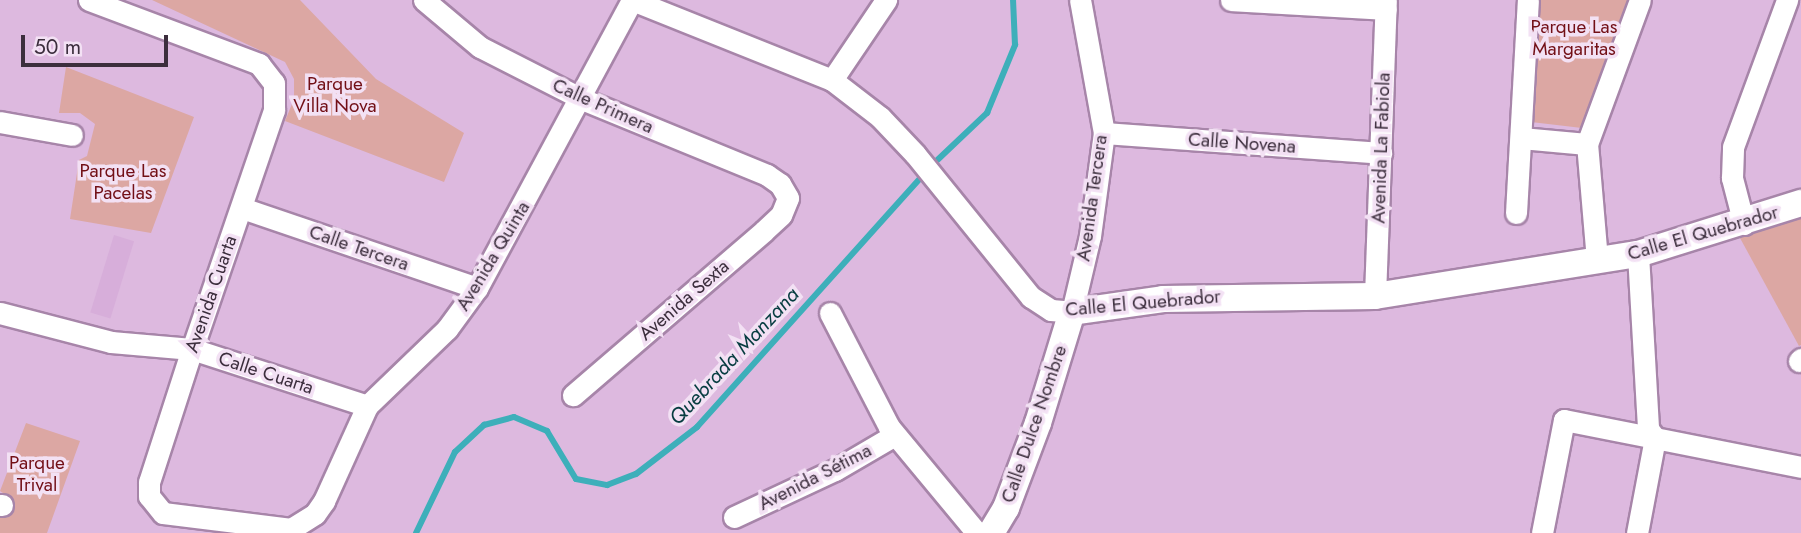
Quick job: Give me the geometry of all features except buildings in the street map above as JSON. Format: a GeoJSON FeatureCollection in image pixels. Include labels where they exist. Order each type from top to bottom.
{"type":"FeatureCollection","features":[{"type":"Feature","properties":{"kind":"street","name":"Avenida Cuarta"},"geometry":{"type":"LineString","coordinates":[[89,0],[259,64],[274,83],[274,110],[149,482],[154,505],[163,513],[291,529],[303,523]]}},
{"type":"Feature","properties":{"kind":"street","name":"Calle Primera"},"geometry":{"type":"LineString","coordinates":[[424,0],[480,47],[582,99],[767,175],[780,184],[788,198]]}},
{"type":"Feature","properties":{"kind":"street","name":"Avenida Quinta"},"geometry":{"type":"LineString","coordinates":[[303,523],[324,501],[367,406],[447,329],[477,288],[582,99],[632,0]]}},
{"type":"Feature","properties":{"kind":"street","name":"Calle El Quebrador"},"geometry":{"type":"LineString","coordinates":[[632,0],[832,80],[880,117],[915,154],[932,179],[1031,297],[1051,310],[1072,313],[1163,299],[1375,296],[1638,254],[1744,224],[1801,203]]}},
{"type":"Feature","properties":{"kind":"street"},"geometry":{"type":"LineString","coordinates":[[832,80],[886,0]]}},
{"type":"Feature","properties":{"kind":"street","name":"Avenida Tercera"},"geometry":{"type":"LineString","coordinates":[[1072,313],[1090,236],[1104,133],[1080,0]]}},
{"type":"Feature","properties":{"kind":"street"},"geometry":{"type":"LineString","coordinates":[[1231,0],[1386,5]]}},
{"type":"Feature","properties":{"kind":"street"},"geometry":{"type":"LineString","coordinates":[[1516,213],[1528,0]]}},
{"type":"Feature","properties":{"kind":"street"},"geometry":{"type":"LineString","coordinates":[[1597,260],[1587,144],[1640,0]]}},
{"type":"Feature","properties":{"kind":"street"},"geometry":{"type":"LineString","coordinates":[[1744,224],[1732,178],[1733,147],[1787,0]]}},
{"type":"Feature","properties":{"kind":"street","name":"Avenida La Fabiola"},"geometry":{"type":"LineString","coordinates":[[1375,296],[1386,5]]}},
{"type":"Feature","properties":{"kind":"street"},"geometry":{"type":"LineString","coordinates":[[0,122],[72,135]]}},
{"type":"Feature","properties":{"kind":"street","name":"Calle Novena"},"geometry":{"type":"LineString","coordinates":[[1104,133],[1381,153]]}},
{"type":"Feature","properties":{"kind":"street"},"geometry":{"type":"LineString","coordinates":[[1521,138],[1587,144]]}},
{"type":"Feature","properties":{"kind":"street","name":"Avenida Sexta"},"geometry":{"type":"LineString","coordinates":[[573,395],[764,231],[781,215],[788,198]]}},
{"type":"Feature","properties":{"kind":"street","name":"Calle Tercera"},"geometry":{"type":"LineString","coordinates":[[242,208],[477,288]]}},
{"type":"Feature","properties":{"kind":"street"},"geometry":{"type":"LineString","coordinates":[[1637,533],[1656,438],[1645,415],[1638,254]]}},
{"type":"Feature","properties":{"kind":"street","name":"Calle Cuarta"},"geometry":{"type":"LineString","coordinates":[[0,313],[111,342],[192,349],[367,406]]}},
{"type":"Feature","properties":{"kind":"street"},"geometry":{"type":"LineString","coordinates":[[830,313],[895,435],[977,533]]}},
{"type":"Feature","properties":{"kind":"street","name":"Calle Dulce Nombre"},"geometry":{"type":"LineString","coordinates":[[991,533],[1006,508],[1038,423],[1072,313]]}},
{"type":"Feature","properties":{"kind":"street"},"geometry":{"type":"LineString","coordinates":[[1542,533],[1564,420],[1801,467]]}},
{"type":"Feature","properties":{"kind":"street","name":"Avenida Sétima"},"geometry":{"type":"LineString","coordinates":[[734,517],[835,470],[895,435]]}},
{"type":"Feature","properties":{"kind":"shaded area"},"geometry":{"type":"Polygon","coordinates":[[[114,235],[134,241],[110,319],[90,312],[114,235]]]}},
{"type":"Feature","properties":{"kind":"green space","name":"Parque Villa Nova"},"geometry":{"type":"Polygon","coordinates":[[[152,0],[300,0],[376,79],[464,133],[444,182],[285,121],[294,99],[294,79],[285,62],[152,0]]]}},
{"type":"Feature","properties":{"kind":"green space","name":"Parque Las Margaritas"},"geometry":{"type":"Polygon","coordinates":[[[1538,0],[1629,0],[1582,128],[1531,122],[1538,0]]]}},
{"type":"Feature","properties":{"kind":"green space","name":"Parque Las Pacelas"},"geometry":{"type":"Polygon","coordinates":[[[66,67],[194,117],[151,233],[70,219],[79,160],[87,156],[95,124],[80,113],[59,113],[66,67]]]}},
{"type":"Feature","properties":{"kind":"green space"},"geometry":{"type":"Polygon","coordinates":[[[1801,217],[1801,345],[1799,346],[1740,238],[1801,217]]]}},
{"type":"Feature","properties":{"kind":"green space","name":"Parque Trival"},"geometry":{"type":"Polygon","coordinates":[[[26,423],[80,441],[47,533],[0,533],[0,514],[6,516],[12,499],[0,491],[26,423]]]}},
{"type":"Feature","properties":{"kind":"waterway","name":"Quebrada Manzana"},"geometry":{"type":"LineString","coordinates":[[416,533],[455,452],[484,425],[514,417],[547,431],[576,479],[607,485],[636,474],[697,427],[930,167],[987,113],[1015,45],[1013,0]]}}]}
